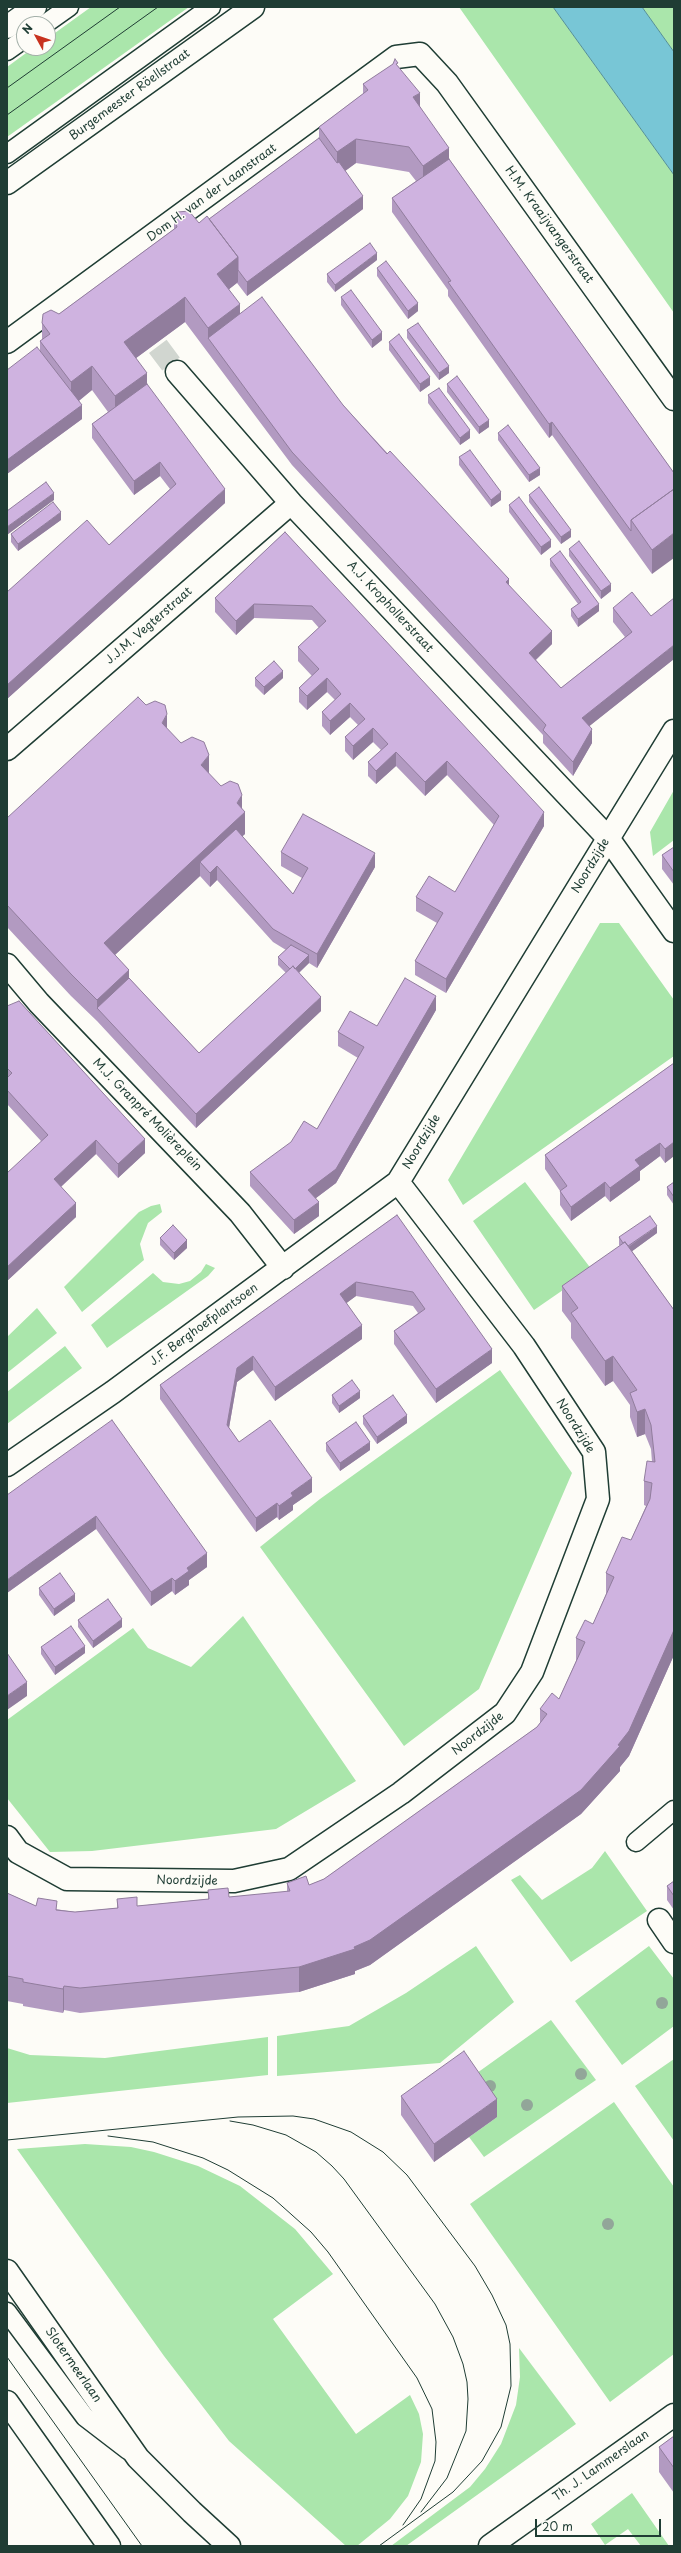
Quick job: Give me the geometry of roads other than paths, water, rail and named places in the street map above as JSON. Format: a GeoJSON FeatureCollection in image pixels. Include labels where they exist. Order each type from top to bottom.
{"type":"FeatureCollection","features":[{"type":"Feature","properties":{"kind":"street"},"geometry":{"type":"LineString","coordinates":[[7,27],[35,7]]}},
{"type":"Feature","properties":{"kind":"street","name":"Burgemeester Röellstraat"},"geometry":{"type":"LineString","coordinates":[[7,183],[253,7]]}},
{"type":"Feature","properties":{"kind":"street","name":"Dom H. van der Laanstraat"},"geometry":{"type":"LineString","coordinates":[[7,342],[396,57],[420,54]]}},
{"type":"Feature","properties":{"kind":"street","name":"H.M. Kraaijvangerstraat"},"geometry":{"type":"LineString","coordinates":[[420,54],[447,83],[674,400]]}},
{"type":"Feature","properties":{"kind":"street","name":"A.J. Krophollerstraat"},"geometry":{"type":"LineString","coordinates":[[176,372],[291,502],[608,838],[674,932]]}},
{"type":"Feature","properties":{"kind":"street","name":"J.J.M. Vegterstraat"},"geometry":{"type":"LineString","coordinates":[[7,749],[291,502]]}},
{"type":"Feature","properties":{"kind":"street","name":"Noordzijde"},"geometry":{"type":"LineString","coordinates":[[7,1837],[18,1852],[67,1879],[234,1881],[289,1869],[401,1792],[505,1713],[532,1672],[598,1499],[594,1452],[524,1346],[398,1182],[674,731]]}},
{"type":"Feature","properties":{"kind":"street","name":"M.J. Granpré Molièreplein"},"geometry":{"type":"LineString","coordinates":[[7,965],[39,1003],[240,1213],[283,1268]]}},
{"type":"Feature","properties":{"kind":"street","name":"J.F. Berghoefplantsoen"},"geometry":{"type":"LineString","coordinates":[[7,1465],[112,1392],[283,1268],[398,1182]]}},
{"type":"Feature","properties":{"kind":"street"},"geometry":{"type":"LineString","coordinates":[[659,1920],[674,1942]]}},
{"type":"Feature","properties":{"kind":"street","name":"Slotermeerlaan"},"geometry":{"type":"LineString","coordinates":[[7,2271],[138,2458],[192,2512],[229,2546]]}},
{"type":"Feature","properties":{"kind":"street"},"geometry":{"type":"LineString","coordinates":[[7,2402],[110,2546]]}},
{"type":"Feature","properties":{"kind":"street","name":"Th. J. Lammerslaan"},"geometry":{"type":"LineString","coordinates":[[490,2546],[674,2415]]}},
{"type":"Feature","properties":{"kind":"lane"},"geometry":{"type":"LineString","coordinates":[[56,16],[69,7]]}},
{"type":"Feature","properties":{"kind":"lane","name":"Burgemeester Röellstraat"},"geometry":{"type":"LineString","coordinates":[[7,154],[211,7]]}},
{"type":"Feature","properties":{"kind":"lane"},"geometry":{"type":"LineString","coordinates":[[7,51],[16,45]]}},
{"type":"Feature","properties":{"kind":"lane"},"geometry":{"type":"LineString","coordinates":[[636,1842],[674,1810]]}},
{"type":"Feature","properties":{"kind":"lane","name":"Slotermeerlaan"},"geometry":{"type":"LineString","coordinates":[[7,2312],[85,2417],[138,2458]]}},
{"type":"Feature","properties":{"kind":"water"},"geometry":{"type":"Polygon","coordinates":[[[553,7],[642,7],[674,52],[674,175],[553,7]]]}},
{"type":"Feature","properties":{"kind":"tunnel"},"geometry":{"type":"LineString","coordinates":[[138,320],[177,372]]}},
{"type":"Feature","properties":{"kind":"tram line"},"geometry":{"type":"LineString","coordinates":[[7,88],[120,7]]}},
{"type":"Feature","properties":{"kind":"tram line"},"geometry":{"type":"LineString","coordinates":[[7,115],[158,7]]}},
{"type":"Feature","properties":{"kind":"tram line"},"geometry":{"type":"LineString","coordinates":[[7,2140],[238,2117],[293,2116],[314,2119],[351,2132],[383,2152],[407,2175],[475,2266],[492,2295],[506,2325],[510,2344],[511,2386],[501,2427],[482,2461],[453,2492],[379,2546]]}},
{"type":"Feature","properties":{"kind":"tram line"},"geometry":{"type":"LineString","coordinates":[[230,2121],[253,2125],[286,2135],[316,2152],[332,2166],[344,2179],[435,2304],[453,2337],[463,2364],[467,2382],[468,2399],[466,2431],[447,2478],[421,2512]]}},
{"type":"Feature","properties":{"kind":"tram line"},"geometry":{"type":"LineString","coordinates":[[108,2136],[153,2142],[203,2158],[228,2170],[273,2198],[311,2232],[328,2252],[417,2378],[432,2409],[436,2442],[435,2461],[421,2499],[403,2525]]}},
{"type":"Feature","properties":{"kind":"tram line"},"geometry":{"type":"LineString","coordinates":[[7,2357],[142,2546]]}}]}
